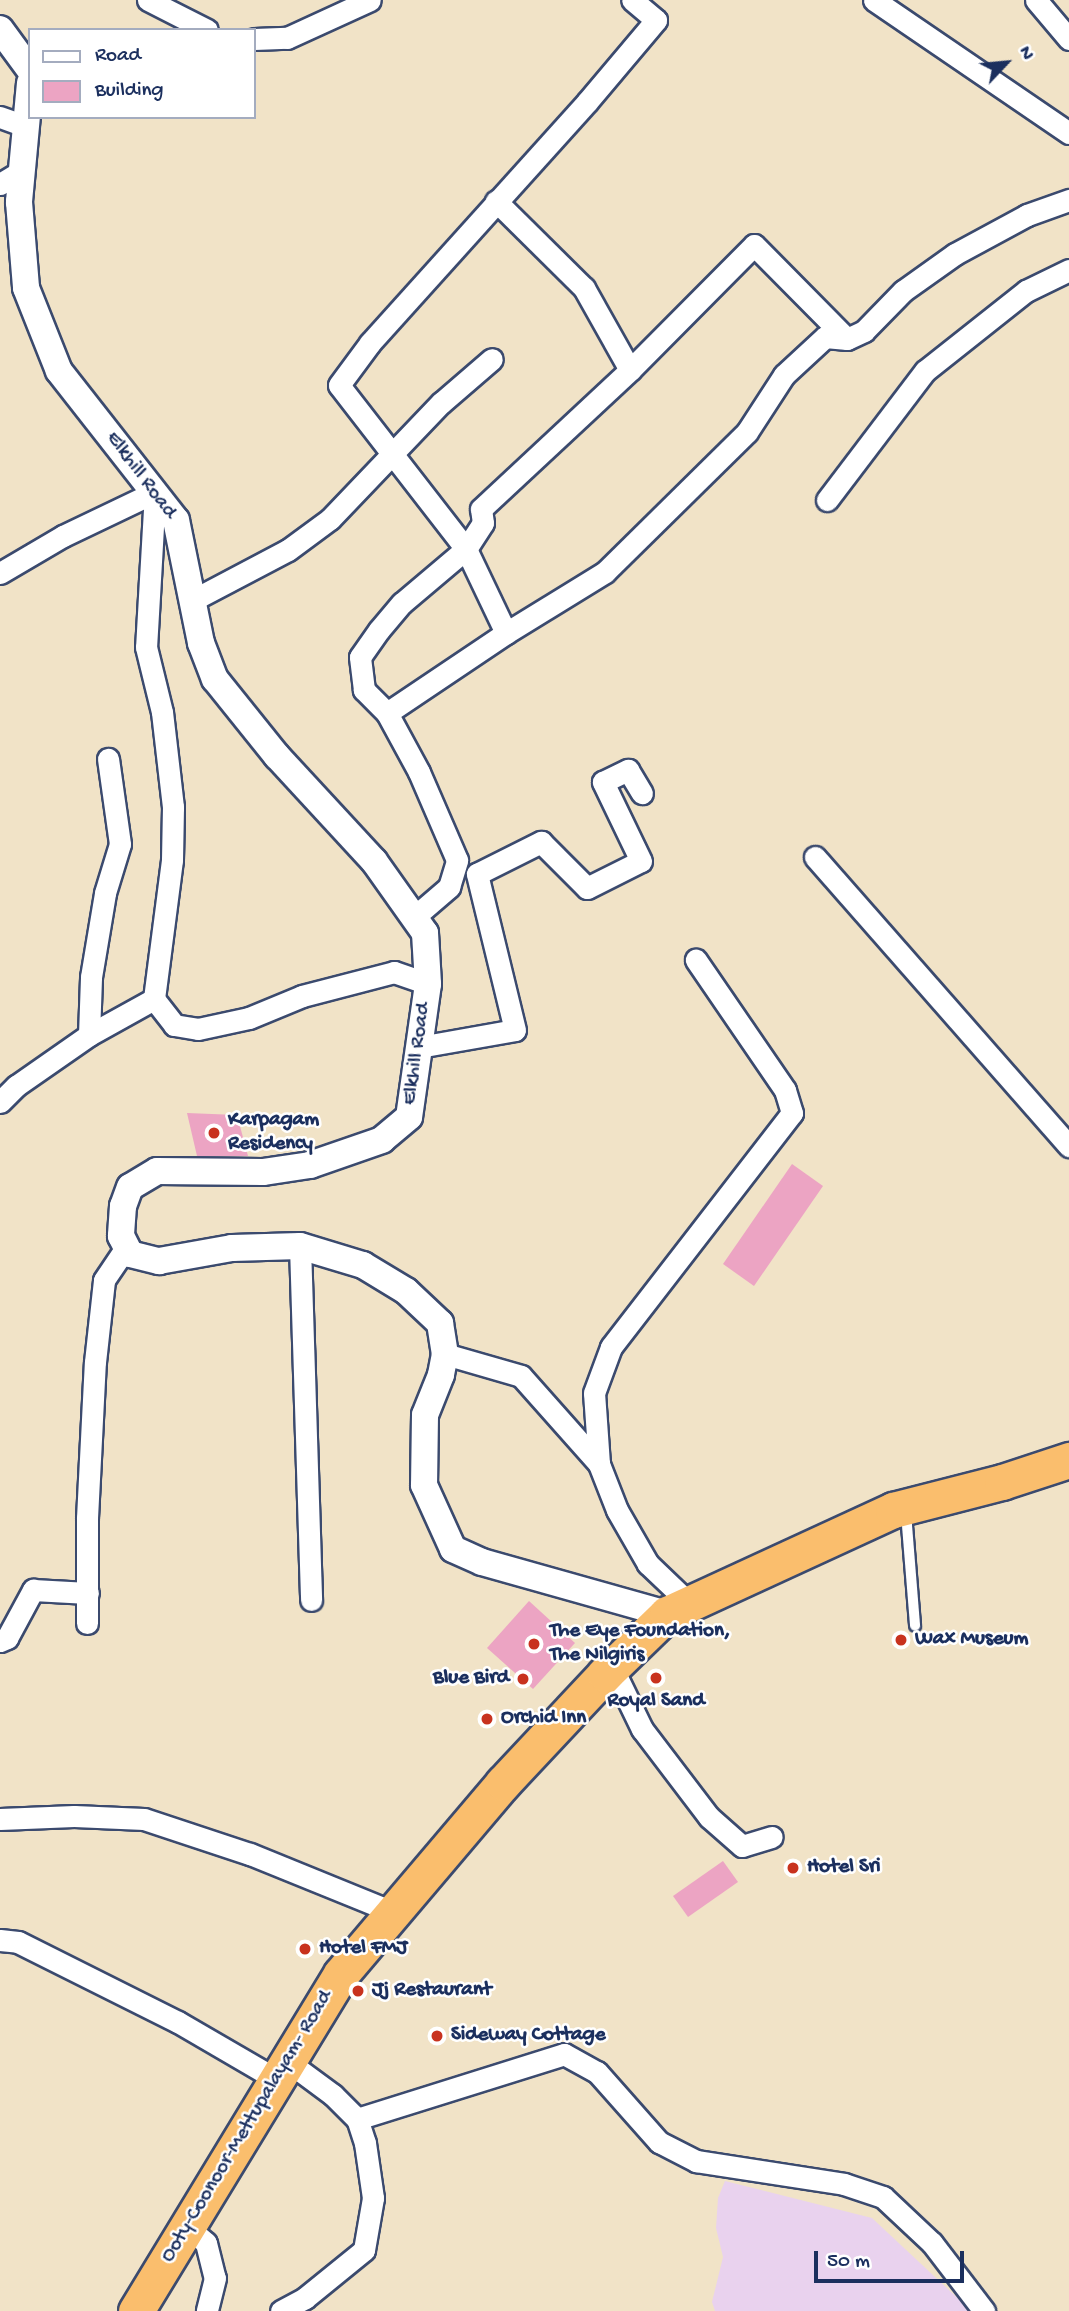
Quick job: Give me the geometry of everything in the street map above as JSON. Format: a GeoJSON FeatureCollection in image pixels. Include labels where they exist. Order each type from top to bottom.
{"type":"FeatureCollection","features":[{"type":"Feature","properties":{"kind":"highway","name":"Ooty-Coonoor-Mettupalayam- Road"},"geometry":{"type":"LineString","coordinates":[[136,2311],[341,1974],[503,1783],[612,1667],[678,1609],[905,1507],[1002,1482],[1069,1460]]}},
{"type":"Feature","properties":{"kind":"street"},"geometry":{"type":"LineString","coordinates":[[148,0],[202,28]]}},
{"type":"Feature","properties":{"kind":"street"},"geometry":{"type":"LineString","coordinates":[[256,39],[287,38],[370,0]]}},
{"type":"Feature","properties":{"kind":"street"},"geometry":{"type":"LineString","coordinates":[[506,633],[466,549],[340,385],[370,343],[656,20],[632,0]]}},
{"type":"Feature","properties":{"kind":"street"},"geometry":{"type":"LineString","coordinates":[[874,0],[1069,133]]}},
{"type":"Feature","properties":{"kind":"street"},"geometry":{"type":"LineString","coordinates":[[1037,0],[1069,39]]}},
{"type":"Feature","properties":{"kind":"street"},"geometry":{"type":"LineString","coordinates":[[0,29],[28,68]]}},
{"type":"Feature","properties":{"kind":"street","name":"Elkhill Road"},"geometry":{"type":"LineString","coordinates":[[28,100],[25,126],[11,177],[19,202],[26,288],[59,371],[176,520],[201,643],[215,680],[277,756],[374,861],[425,933],[428,984],[409,1117],[382,1140],[310,1165],[263,1172],[157,1171],[130,1187],[123,1206],[121,1236],[126,1247]]}},
{"type":"Feature","properties":{"kind":"street"},"geometry":{"type":"LineString","coordinates":[[0,117],[25,126]]}},
{"type":"Feature","properties":{"kind":"street"},"geometry":{"type":"LineString","coordinates":[[387,713],[506,633],[605,572],[747,432],[783,375],[825,337],[847,338],[864,331],[903,291],[955,254],[1027,215],[1069,200]]}},
{"type":"Feature","properties":{"kind":"street"},"geometry":{"type":"LineString","coordinates":[[496,201],[584,288],[630,370]]}},
{"type":"Feature","properties":{"kind":"street"},"geometry":{"type":"LineString","coordinates":[[413,918],[449,887],[457,860],[419,772],[387,713],[364,690],[360,657],[402,603],[466,549],[483,523],[481,509],[630,370],[754,245],[847,338]]}},
{"type":"Feature","properties":{"kind":"street"},"geometry":{"type":"LineString","coordinates":[[827,500],[925,371],[1026,291],[1069,270]]}},
{"type":"Feature","properties":{"kind":"street"},"geometry":{"type":"LineString","coordinates":[[193,600],[288,550],[330,519],[441,403],[492,359]]}},
{"type":"Feature","properties":{"kind":"street"},"geometry":{"type":"LineString","coordinates":[[0,573],[63,536],[155,492],[146,647],[162,712],[173,820],[172,860],[154,999],[174,1025],[198,1029],[249,1018],[302,996],[394,972],[428,984]]}},
{"type":"Feature","properties":{"kind":"street"},"geometry":{"type":"LineString","coordinates":[[89,1035],[91,977],[105,892],[120,844],[108,759]]}},
{"type":"Feature","properties":{"kind":"street"},"geometry":{"type":"LineString","coordinates":[[419,1047],[515,1030],[477,874],[541,842],[587,888],[641,861],[603,782],[628,770],[642,793]]}},
{"type":"Feature","properties":{"kind":"street"},"geometry":{"type":"LineString","coordinates":[[815,857],[1069,1146]]}},
{"type":"Feature","properties":{"kind":"street"},"geometry":{"type":"LineString","coordinates":[[678,1609],[617,1510],[599,1464],[594,1393],[611,1347],[792,1113],[785,1090],[696,960]]}},
{"type":"Feature","properties":{"kind":"street"},"geometry":{"type":"LineString","coordinates":[[0,1102],[16,1086],[89,1035],[154,999]]}},
{"type":"Feature","properties":{"kind":"street"},"geometry":{"type":"LineString","coordinates":[[87,1623],[91,1453],[104,1280],[126,1247],[130,1254],[159,1261],[232,1248],[300,1246],[363,1265],[406,1291],[440,1323],[446,1354],[442,1375],[425,1415],[424,1485],[453,1549],[482,1562],[678,1609]]}},
{"type":"Feature","properties":{"kind":"street"},"geometry":{"type":"LineString","coordinates":[[300,1246],[311,1600]]}},
{"type":"Feature","properties":{"kind":"street"},"geometry":{"type":"LineString","coordinates":[[446,1354],[520,1376],[599,1464]]}},
{"type":"Feature","properties":{"kind":"street"},"geometry":{"type":"LineString","coordinates":[[0,1641],[7,1638],[33,1590],[88,1593]]}},
{"type":"Feature","properties":{"kind":"street"},"geometry":{"type":"LineString","coordinates":[[612,1667],[642,1730],[709,1817],[742,1846],[772,1837]]}},
{"type":"Feature","properties":{"kind":"street"},"geometry":{"type":"LineString","coordinates":[[0,1819],[74,1816],[144,1819],[250,1854],[393,1912]]}},
{"type":"Feature","properties":{"kind":"street"},"geometry":{"type":"LineString","coordinates":[[0,1940],[18,1942],[333,2095],[357,2119],[365,2143],[373,2198],[364,2250],[305,2298],[281,2311]]}},
{"type":"Feature","properties":{"kind":"street"},"geometry":{"type":"LineString","coordinates":[[357,2119],[564,2054],[597,2072],[659,2142],[696,2161],[844,2184],[883,2197],[932,2243],[985,2311]]}},
{"type":"Feature","properties":{"kind":"street"},"geometry":{"type":"LineString","coordinates":[[187,2226],[206,2243],[215,2278],[207,2311]]}},
{"type":"Feature","properties":{"kind":"lane"},"geometry":{"type":"LineString","coordinates":[[905,1507],[915,1626]]}},
{"type":"Feature","properties":{"kind":"shaded area"},"geometry":{"type":"Polygon","coordinates":[[[725,2181],[872,2218],[965,2305],[980,2311],[715,2311],[712,2302],[723,2257],[716,2228],[718,2198],[725,2181]]]}},
{"type":"Feature","properties":{"kind":"building","name":"Karpagam Residency"},"geometry":{"type":"Polygon","coordinates":[[[187,1113],[237,1115],[248,1156],[197,1156],[187,1113]]]}},
{"type":"Feature","properties":{"kind":"building"},"geometry":{"type":"Polygon","coordinates":[[[792,1164],[823,1186],[754,1286],[723,1264],[792,1164]]]}},
{"type":"Feature","properties":{"kind":"building"},"geometry":{"type":"Polygon","coordinates":[[[529,1601],[575,1643],[533,1689],[487,1648],[529,1601]]]}},
{"type":"Feature","properties":{"kind":"building"},"geometry":{"type":"Polygon","coordinates":[[[723,1861],[738,1882],[688,1917],[673,1896],[723,1861]]]}},
{"type":"Feature","properties":{"kind":"place","name":"Karpagam Residency"},"geometry":{"type":"Point","coordinates":[214,1133]}},
{"type":"Feature","properties":{"kind":"place","name":"Wax Museum"},"geometry":{"type":"Point","coordinates":[901,1640]}},
{"type":"Feature","properties":{"kind":"place","name":"The Eye Foundation, The Nilgiris"},"geometry":{"type":"Point","coordinates":[534,1644]}},
{"type":"Feature","properties":{"kind":"place","name":"Royal Sand"},"geometry":{"type":"Point","coordinates":[656,1678]}},
{"type":"Feature","properties":{"kind":"place","name":"Blue Bird"},"geometry":{"type":"Point","coordinates":[523,1679]}},
{"type":"Feature","properties":{"kind":"place","name":"Orchid Inn"},"geometry":{"type":"Point","coordinates":[487,1719]}},
{"type":"Feature","properties":{"kind":"place","name":"Hotel Sri"},"geometry":{"type":"Point","coordinates":[793,1868]}},
{"type":"Feature","properties":{"kind":"place","name":"Hotel FMJ"},"geometry":{"type":"Point","coordinates":[305,1949]}},
{"type":"Feature","properties":{"kind":"place","name":"Jj Restaurant"},"geometry":{"type":"Point","coordinates":[358,1991]}},
{"type":"Feature","properties":{"kind":"place","name":"Sideway Cottage"},"geometry":{"type":"Point","coordinates":[437,2036]}}]}
